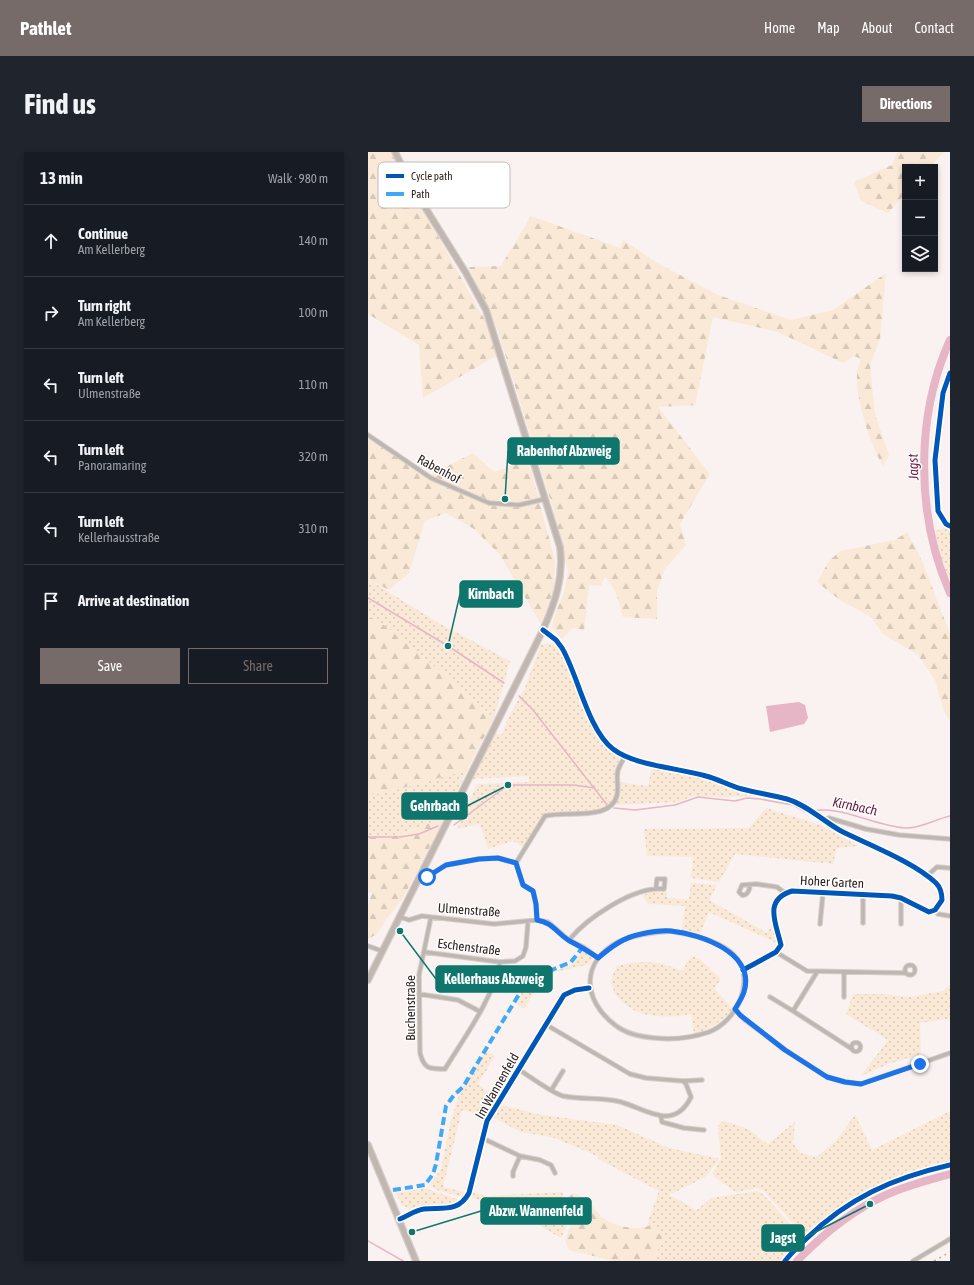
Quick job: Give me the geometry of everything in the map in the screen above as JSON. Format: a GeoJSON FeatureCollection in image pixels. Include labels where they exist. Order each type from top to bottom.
{"type":"FeatureCollection","features":[{"type":"Feature","properties":{"kind":"main road"},"geometry":{"type":"LineString","coordinates":[[394,152],[399,162]]}},
{"type":"Feature","properties":{"kind":"main road"},"geometry":{"type":"LineString","coordinates":[[368,980],[543,630],[555,603],[561,570],[560,547],[486,310],[466,273],[425,208]]}},
{"type":"Feature","properties":{"kind":"main road"},"geometry":{"type":"LineString","coordinates":[[368,1145],[370,1154],[400,1219],[416,1261]]}},
{"type":"Feature","properties":{"kind":"street","name":"Rabenhof"},"geometry":{"type":"LineString","coordinates":[[368,435],[431,478],[489,503],[519,505],[545,499]]}},
{"type":"Feature","properties":{"kind":"street"},"geometry":{"type":"LineString","coordinates":[[543,630],[556,640],[568,658],[590,714],[604,738],[613,749],[625,756],[707,776],[726,784],[788,800],[806,807],[826,822],[896,858],[927,876],[937,884],[942,895],[942,900],[935,910]]}},
{"type":"Feature","properties":{"kind":"street"},"geometry":{"type":"LineString","coordinates":[[598,958],[583,947],[568,940],[548,922],[537,920],[533,891],[523,885],[516,863],[545,816],[555,813],[605,811],[613,805],[617,795],[618,771],[625,756]]}},
{"type":"Feature","properties":{"kind":"street"},"geometry":{"type":"LineString","coordinates":[[826,822],[830,818],[886,832],[950,839]]}},
{"type":"Feature","properties":{"kind":"street"},"geometry":{"type":"LineString","coordinates":[[420,877],[424,878],[446,865],[479,859],[498,858],[516,863]]}},
{"type":"Feature","properties":{"kind":"street"},"geometry":{"type":"LineString","coordinates":[[927,876],[937,867],[950,868]]}},
{"type":"Feature","properties":{"kind":"street","name":"Hoher Garten"},"geometry":{"type":"LineString","coordinates":[[750,885],[777,887],[785,893]]}},
{"type":"Feature","properties":{"kind":"street"},"geometry":{"type":"LineString","coordinates":[[568,940],[593,917],[604,910],[637,894],[656,888]]}},
{"type":"Feature","properties":{"kind":"street","name":"Hoher Garten"},"geometry":{"type":"LineString","coordinates":[[776,952],[781,944],[773,917],[773,908],[777,900],[785,893],[792,891],[901,898],[929,912],[935,910],[938,914],[950,916]]}},
{"type":"Feature","properties":{"kind":"street","name":"Hoher Garten"},"geometry":{"type":"LineString","coordinates":[[820,924],[823,893]]}},
{"type":"Feature","properties":{"kind":"street","name":"Hoher Garten"},"geometry":{"type":"LineString","coordinates":[[863,895],[861,919],[863,924]]}},
{"type":"Feature","properties":{"kind":"street"},"geometry":{"type":"LineString","coordinates":[[900,924],[901,898]]}},
{"type":"Feature","properties":{"kind":"street","name":"Ulmenstraße"},"geometry":{"type":"LineString","coordinates":[[400,917],[409,920],[422,916],[494,924],[537,920]]}},
{"type":"Feature","properties":{"kind":"street","name":"Buchenstraße"},"geometry":{"type":"LineString","coordinates":[[431,917],[419,976],[420,1053],[422,1062],[427,1067],[434,1069],[445,1069],[479,1011]]}},
{"type":"Feature","properties":{"kind":"street","name":"Eschenstraße"},"geometry":{"type":"LineString","coordinates":[[424,952],[500,962],[515,961],[523,956],[526,947],[528,921]]}},
{"type":"Feature","properties":{"kind":"street"},"geometry":{"type":"LineString","coordinates":[[670,931],[688,934],[723,948],[734,956],[743,970],[745,983],[744,993],[735,1009],[724,1022],[708,1032],[686,1038],[665,1039],[647,1037],[618,1028],[597,1006],[589,988],[591,972],[598,958],[620,942],[640,934],[670,931]]}},
{"type":"Feature","properties":{"kind":"street"},"geometry":{"type":"LineString","coordinates":[[368,946],[382,951]]}},
{"type":"Feature","properties":{"kind":"street"},"geometry":{"type":"LineString","coordinates":[[743,970],[776,952],[807,972],[906,973]]}},
{"type":"Feature","properties":{"kind":"street"},"geometry":{"type":"LineString","coordinates":[[419,994],[458,1000],[479,1011],[497,978],[500,962]]}},
{"type":"Feature","properties":{"kind":"street"},"geometry":{"type":"LineString","coordinates":[[793,1011],[817,972]]}},
{"type":"Feature","properties":{"kind":"street"},"geometry":{"type":"LineString","coordinates":[[844,972],[844,996]]}},
{"type":"Feature","properties":{"kind":"street","name":"Im Wannenfeld"},"geometry":{"type":"LineString","coordinates":[[400,1219],[423,1209],[447,1209],[466,1199],[469,1193],[487,1121],[564,995],[575,990],[589,988]]}},
{"type":"Feature","properties":{"kind":"street"},"geometry":{"type":"LineString","coordinates":[[770,997],[852,1049]]}},
{"type":"Feature","properties":{"kind":"street"},"geometry":{"type":"LineString","coordinates":[[735,1009],[744,1019],[785,1050],[827,1077],[845,1082],[861,1084],[950,1053]]}},
{"type":"Feature","properties":{"kind":"street"},"geometry":{"type":"LineString","coordinates":[[546,1024],[630,1074],[646,1078],[683,1081],[702,1080]]}},
{"type":"Feature","properties":{"kind":"street"},"geometry":{"type":"LineString","coordinates":[[518,1069],[562,1095],[620,1102],[652,1115],[661,1117],[674,1113],[686,1105],[691,1097],[686,1084],[683,1081]]}},
{"type":"Feature","properties":{"kind":"street"},"geometry":{"type":"LineString","coordinates":[[552,1089],[563,1071]]}},
{"type":"Feature","properties":{"kind":"street"},"geometry":{"type":"LineString","coordinates":[[661,1117],[662,1122],[684,1128],[704,1130]]}},
{"type":"Feature","properties":{"kind":"street"},"geometry":{"type":"LineString","coordinates":[[482,1138],[520,1156],[540,1160],[551,1165],[555,1173]]}},
{"type":"Feature","properties":{"kind":"street"},"geometry":{"type":"LineString","coordinates":[[514,1176],[513,1172],[520,1156]]}},
{"type":"Feature","properties":{"kind":"street"},"geometry":{"type":"LineString","coordinates":[[913,1261],[950,1239]]}},
{"type":"Feature","properties":{"kind":"green space"},"geometry":{"type":"Polygon","coordinates":[[[368,152],[393,152],[397,162],[378,162],[378,208],[422,208],[490,329],[498,355],[423,398],[419,345],[368,314],[368,152]]]}},
{"type":"Feature","properties":{"kind":"green space"},"geometry":{"type":"Polygon","coordinates":[[[897,152],[944,152],[933,164],[902,164],[902,197],[888,213],[861,201],[854,182],[892,165],[897,152]]]}},
{"type":"Feature","properties":{"kind":"green space"},"geometry":{"type":"Polygon","coordinates":[[[531,216],[620,248],[623,240],[657,263],[718,295],[791,320],[833,310],[886,273],[880,339],[870,365],[875,414],[889,455],[883,466],[873,446],[861,409],[857,385],[857,374],[861,359],[854,356],[843,363],[778,332],[713,317],[695,405],[658,407],[710,474],[680,524],[686,545],[664,570],[657,592],[657,619],[623,617],[616,593],[605,576],[601,586],[589,585],[584,631],[573,628],[562,639],[552,627],[554,617],[564,592],[568,571],[553,508],[497,328],[469,267],[501,266],[531,216]]]}},
{"type":"Feature","properties":{"kind":"green space"},"geometry":{"type":"Polygon","coordinates":[[[368,436],[426,477],[473,453],[494,472],[528,460],[555,560],[554,589],[541,624],[500,555],[474,529],[446,513],[425,521],[409,573],[389,590],[368,579],[368,436]]]}},
{"type":"Feature","properties":{"kind":"green space"},"geometry":{"type":"Polygon","coordinates":[[[947,527],[950,528],[950,583],[942,561],[935,531],[947,527]]]}},
{"type":"Feature","properties":{"kind":"green space"},"geometry":{"type":"Polygon","coordinates":[[[907,532],[923,563],[950,634],[950,721],[943,709],[935,680],[918,655],[883,634],[871,617],[840,600],[817,582],[829,561],[840,551],[895,540],[907,532]]]}},
{"type":"Feature","properties":{"kind":"green space"},"geometry":{"type":"Polygon","coordinates":[[[368,579],[435,621],[510,661],[494,718],[421,655],[380,622],[368,616],[368,579]]]}},
{"type":"Feature","properties":{"kind":"green space"},"geometry":{"type":"Polygon","coordinates":[[[368,616],[380,622],[421,655],[494,718],[467,770],[388,792],[368,795],[368,616]]]}},
{"type":"Feature","properties":{"kind":"green space"},"geometry":{"type":"Polygon","coordinates":[[[548,643],[558,646],[578,694],[598,736],[608,750],[620,757],[616,772],[615,795],[607,808],[600,810],[552,812],[543,816],[524,847],[513,841],[488,849],[480,824],[457,829],[477,784],[529,782],[529,776],[472,779],[495,733],[502,735],[508,718],[524,690],[541,645],[548,643]]]}},
{"type":"Feature","properties":{"kind":"green space"},"geometry":{"type":"Polygon","coordinates":[[[652,767],[704,777],[739,791],[760,796],[693,796],[678,802],[615,805],[619,797],[619,782],[648,786],[652,767]]]}},
{"type":"Feature","properties":{"kind":"green space"},"geometry":{"type":"Polygon","coordinates":[[[467,770],[451,805],[448,804],[438,820],[398,835],[384,838],[368,838],[368,795],[388,792],[467,770]]]}},
{"type":"Feature","properties":{"kind":"green space"},"geometry":{"type":"Polygon","coordinates":[[[448,804],[451,805],[449,810],[403,898],[387,918],[377,934],[368,939],[368,906],[372,893],[368,892],[368,838],[384,838],[399,835],[438,820],[448,804]]]}},
{"type":"Feature","properties":{"kind":"green space"},"geometry":{"type":"Polygon","coordinates":[[[766,808],[821,825],[858,846],[837,848],[833,864],[735,854],[719,882],[691,878],[693,857],[647,856],[644,829],[749,828],[766,808]]]}},
{"type":"Feature","properties":{"kind":"green space"},"geometry":{"type":"Polygon","coordinates":[[[691,883],[717,885],[709,900],[767,933],[772,925],[777,943],[709,912],[700,934],[682,930],[685,906],[649,904],[643,897],[643,895],[649,893],[667,892],[667,898],[689,900],[691,883]]]}},
{"type":"Feature","properties":{"kind":"green space"},"geometry":{"type":"Polygon","coordinates":[[[583,951],[592,957],[591,964],[550,973],[573,964],[583,951]]]}},
{"type":"Feature","properties":{"kind":"green space"},"geometry":{"type":"Polygon","coordinates":[[[692,956],[700,959],[721,979],[714,988],[733,1009],[724,1018],[710,1027],[694,1034],[691,1014],[661,1017],[641,1013],[623,1003],[616,995],[611,981],[617,966],[650,962],[683,971],[686,963],[692,956]]]}},
{"type":"Feature","properties":{"kind":"green space"},"geometry":{"type":"Polygon","coordinates":[[[544,975],[524,1009],[515,1003],[527,986],[537,978],[544,975]]]}},
{"type":"Feature","properties":{"kind":"green space"},"geometry":{"type":"Polygon","coordinates":[[[950,985],[950,1020],[920,1023],[921,1054],[888,1064],[861,1076],[888,1040],[846,1014],[853,994],[881,994],[910,997],[943,991],[950,985]]]}},
{"type":"Feature","properties":{"kind":"green space"},"geometry":{"type":"Polygon","coordinates":[[[486,1051],[495,1056],[478,1084],[496,1099],[491,1106],[489,1105],[487,1107],[490,1109],[485,1116],[462,1110],[443,1187],[465,1192],[462,1197],[437,1190],[429,1185],[441,1170],[450,1124],[460,1092],[486,1051]]]}},
{"type":"Feature","properties":{"kind":"green space"},"geometry":{"type":"Polygon","coordinates":[[[502,1104],[542,1115],[617,1125],[669,1148],[717,1158],[719,1159],[705,1177],[669,1195],[697,1210],[711,1198],[757,1191],[763,1194],[798,1233],[800,1237],[799,1242],[782,1261],[651,1261],[664,1239],[646,1228],[659,1191],[598,1159],[599,1157],[555,1138],[521,1132],[494,1118],[502,1104]]]}},
{"type":"Feature","properties":{"kind":"green space"},"geometry":{"type":"Polygon","coordinates":[[[950,1111],[950,1163],[908,1173],[889,1180],[865,1192],[841,1207],[808,1232],[804,1233],[800,1231],[764,1191],[758,1188],[736,1192],[713,1176],[713,1173],[721,1158],[718,1128],[719,1124],[724,1121],[748,1129],[768,1144],[795,1122],[793,1143],[800,1153],[816,1157],[835,1142],[855,1115],[872,1150],[950,1111]]]}},
{"type":"Feature","properties":{"kind":"green space"},"geometry":{"type":"Polygon","coordinates":[[[422,1189],[460,1200],[451,1205],[419,1207],[409,1210],[402,1205],[396,1193],[422,1189]]]}},
{"type":"Feature","properties":{"kind":"green space"},"geometry":{"type":"Polygon","coordinates":[[[562,1192],[570,1217],[561,1238],[542,1227],[522,1211],[471,1198],[473,1193],[489,1196],[562,1192]]]}},
{"type":"Feature","properties":{"kind":"green space"},"geometry":{"type":"Polygon","coordinates":[[[573,1193],[583,1197],[602,1217],[611,1223],[630,1228],[654,1224],[661,1230],[664,1239],[651,1261],[613,1261],[569,1250],[565,1241],[577,1206],[569,1197],[573,1193]]]}},
{"type":"Feature","properties":{"kind":"shaded area"},"geometry":{"type":"Polygon","coordinates":[[[799,702],[805,705],[808,718],[804,724],[770,732],[766,706],[799,702]]]}},
{"type":"Feature","properties":{"kind":"waterway","name":"Jagst"},"geometry":{"type":"LineString","coordinates":[[950,340],[930,401],[924,466],[926,499],[931,532],[939,563],[950,593]]}},
{"type":"Feature","properties":{"kind":"waterway","name":"Kirnbach"},"geometry":{"type":"LineString","coordinates":[[368,598],[448,646],[504,683]]}},
{"type":"Feature","properties":{"kind":"waterway","name":"Kirnbach"},"geometry":{"type":"LineString","coordinates":[[519,696],[533,710],[608,806]]}},
{"type":"Feature","properties":{"kind":"waterway"},"geometry":{"type":"LineString","coordinates":[[454,825],[508,785],[574,785],[595,788]]}},
{"type":"Feature","properties":{"kind":"waterway","name":"Kirnbach"},"geometry":{"type":"LineString","coordinates":[[614,808],[635,810],[675,805],[698,797],[735,801],[747,798],[793,805],[806,812],[831,810],[905,828],[916,827],[950,816]]}},
{"type":"Feature","properties":{"kind":"waterway"},"geometry":{"type":"LineString","coordinates":[[368,837],[400,837],[419,834],[438,826]]}},
{"type":"Feature","properties":{"kind":"waterway","name":"Jagst"},"geometry":{"type":"LineString","coordinates":[[797,1261],[828,1232],[875,1200],[919,1183],[950,1174]]}},
{"type":"Feature","properties":{"kind":"waterway"},"geometry":{"type":"LineString","coordinates":[[368,1241],[403,1261]]}},
{"type":"Feature","properties":{"kind":"railway"},"geometry":{"type":"LineString","coordinates":[[934,1261],[950,1252]]}},
{"type":"Feature","properties":{"kind":"marked path"},"geometry":{"type":"LineString","coordinates":[[393,1190],[425,1185],[433,1174],[446,1106],[454,1095],[463,1087],[524,986],[540,975],[571,962],[583,947]]}},
{"type":"Feature","properties":{"kind":"cycle path"},"geometry":{"type":"LineString","coordinates":[[950,373],[943,393],[935,460],[938,511],[946,524],[950,526]]}},
{"type":"Feature","properties":{"kind":"cycle path"},"geometry":{"type":"LineString","coordinates":[[543,630],[556,640],[562,648],[568,659],[590,716],[597,729],[604,740],[622,755],[645,763],[706,776],[738,788],[787,799],[808,809],[841,831],[891,854],[916,868],[927,875],[938,885],[940,889],[942,900],[935,910],[929,912],[901,898],[892,896],[792,891],[783,895],[777,900],[774,906],[775,921],[781,945],[776,952],[743,970]]}},
{"type":"Feature","properties":{"kind":"cycle path"},"geometry":{"type":"LineString","coordinates":[[400,1219],[421,1210],[449,1208],[460,1204],[465,1199],[469,1193],[487,1121],[564,995],[575,990],[589,988]]}},
{"type":"Feature","properties":{"kind":"cycle path"},"geometry":{"type":"LineString","coordinates":[[785,1261],[822,1225],[855,1201],[890,1183],[909,1176],[950,1165]]}},
{"type":"Feature","properties":{"kind":"place","name":"Rabenhof Abzweig"},"geometry":{"type":"Point","coordinates":[505,499]}},
{"type":"Feature","properties":{"kind":"place","name":"Kirnbach"},"geometry":{"type":"Point","coordinates":[448,646]}},
{"type":"Feature","properties":{"kind":"place","name":"Gehrbach"},"geometry":{"type":"Point","coordinates":[508,785]}},
{"type":"Feature","properties":{"kind":"place","name":"Kellerhaus Abzweig"},"geometry":{"type":"Point","coordinates":[400,931]}},
{"type":"Feature","properties":{"kind":"place","name":"Jagst"},"geometry":{"type":"Point","coordinates":[870,1204]}},
{"type":"Feature","properties":{"kind":"place","name":"Abzw. Wannenfeld"},"geometry":{"type":"Point","coordinates":[412,1232]}},
{"type":"Feature","properties":{"kind":"route"},"geometry":{"type":"LineString","coordinates":[[427,877],[446,865],[479,859],[498,858],[516,863],[523,885],[533,891],[537,920],[548,922],[568,940],[583,947],[598,958],[620,942],[640,934],[670,931],[688,934],[723,948],[734,956],[743,970],[745,983],[744,993],[735,1009],[744,1019],[785,1050],[827,1077],[845,1082],[861,1084],[920,1064]]}}]}
